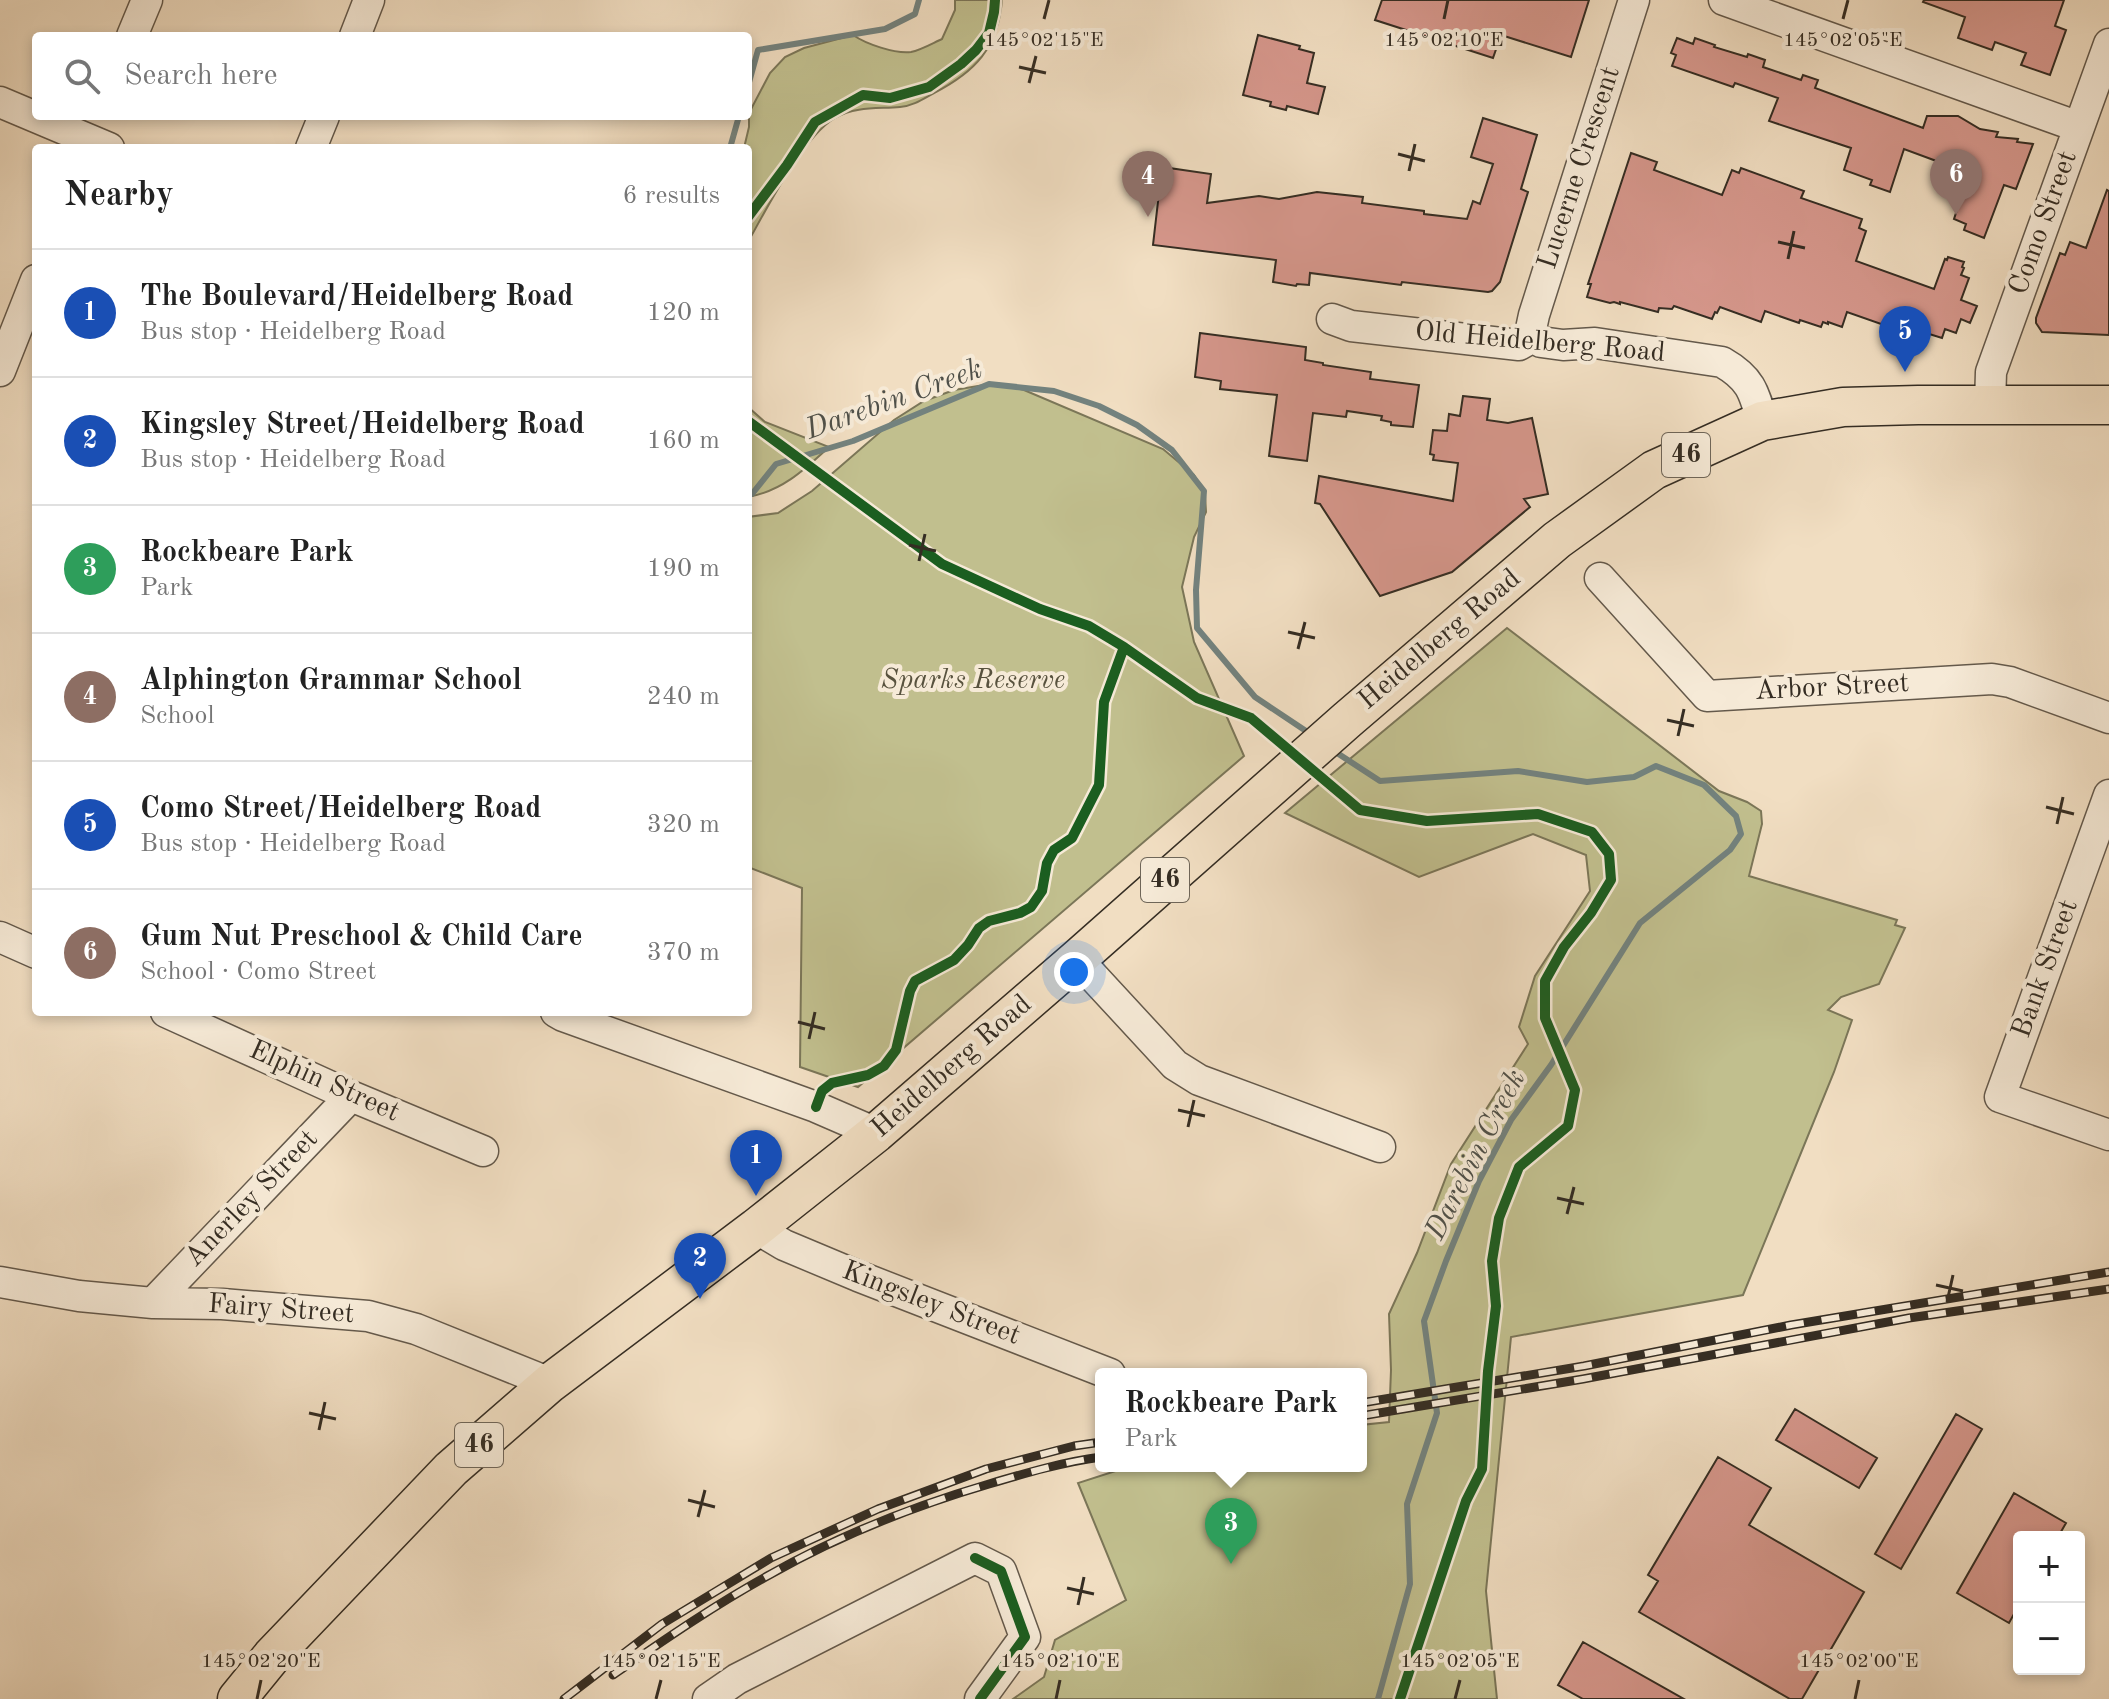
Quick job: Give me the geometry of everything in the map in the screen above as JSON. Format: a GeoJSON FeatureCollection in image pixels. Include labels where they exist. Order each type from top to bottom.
{"type":"FeatureCollection","features":[{"type":"Feature","properties":{"kind":"main road","name":"Heidelberg Road"},"geometry":{"type":"LineString","coordinates":[[237,1699],[272,1656],[451,1469],[550,1383],[876,1133],[1253,801],[1557,540],[1654,470],[1762,421],[1843,407],[2109,405]]}},
{"type":"Feature","properties":{"kind":"street"},"geometry":{"type":"LineString","coordinates":[[134,32],[147,0]]}},
{"type":"Feature","properties":{"kind":"street"},"geometry":{"type":"LineString","coordinates":[[357,32],[369,0]]}},
{"type":"Feature","properties":{"kind":"street","name":"Lucerne Crescent"},"geometry":{"type":"LineString","coordinates":[[1533,337],[1534,315],[1634,0]]}},
{"type":"Feature","properties":{"kind":"street"},"geometry":{"type":"LineString","coordinates":[[1724,0],[2079,127]]}},
{"type":"Feature","properties":{"kind":"street","name":"Como Street"},"geometry":{"type":"LineString","coordinates":[[1990,405],[1991,372],[2109,44]]}},
{"type":"Feature","properties":{"kind":"street"},"geometry":{"type":"LineString","coordinates":[[0,102],[32,114]]}},
{"type":"Feature","properties":{"kind":"street"},"geometry":{"type":"LineString","coordinates":[[49,120],[98,138]]}},
{"type":"Feature","properties":{"kind":"street"},"geometry":{"type":"LineString","coordinates":[[313,144],[322,120]]}},
{"type":"Feature","properties":{"kind":"street"},"geometry":{"type":"LineString","coordinates":[[0,371],[32,290]]}},
{"type":"Feature","properties":{"kind":"street","name":"Old Heidelberg Road"},"geometry":{"type":"LineString","coordinates":[[1332,319],[1351,326],[1519,345],[1533,337],[1541,342],[1563,345],[1595,343],[1722,362],[1738,371],[1755,394],[1762,421]]}},
{"type":"Feature","properties":{"kind":"street","name":"Arbor Street"},"geometry":{"type":"LineString","coordinates":[[1600,578],[1707,696],[1992,679],[2010,682],[2109,718]]}},
{"type":"Feature","properties":{"kind":"street","name":"Bank Street"},"geometry":{"type":"LineString","coordinates":[[2109,795],[2000,1097],[2109,1135]]}},
{"type":"Feature","properties":{"kind":"street"},"geometry":{"type":"LineString","coordinates":[[0,937],[32,951]]}},
{"type":"Feature","properties":{"kind":"street"},"geometry":{"type":"LineString","coordinates":[[1077,959],[1175,1065],[1199,1080],[1380,1147]]}},
{"type":"Feature","properties":{"kind":"street","name":"Elphin Street"},"geometry":{"type":"LineString","coordinates":[[175,1016],[351,1096],[483,1151]]}},
{"type":"Feature","properties":{"kind":"street"},"geometry":{"type":"LineString","coordinates":[[563,1016],[816,1107],[876,1133]]}},
{"type":"Feature","properties":{"kind":"street","name":"Anerley Street"},"geometry":{"type":"LineString","coordinates":[[153,1303],[351,1096]]}},
{"type":"Feature","properties":{"kind":"street","name":"Kingsley Street"},"geometry":{"type":"LineString","coordinates":[[756,1228],[784,1245],[858,1276],[1095,1368]]}},
{"type":"Feature","properties":{"kind":"street","name":"Fairy Street"},"geometry":{"type":"LineString","coordinates":[[0,1282],[79,1296],[153,1303],[222,1304],[368,1316],[416,1329],[550,1383]]}},
{"type":"Feature","properties":{"kind":"street"},"geometry":{"type":"LineString","coordinates":[[708,1699],[737,1679],[975,1558],[1001,1571],[1025,1637],[980,1699]]}},
{"type":"Feature","properties":{"kind":"green space"},"geometry":{"type":"Polygon","coordinates":[[[955,0],[1002,0],[995,32],[982,57],[949,85],[918,102],[851,112],[823,127],[798,157],[752,235],[752,144],[745,144],[752,107],[770,73],[785,57],[804,48],[853,35],[889,50],[919,50],[942,39],[955,10],[955,0]]]}},
{"type":"Feature","properties":{"kind":"green space","name":"Sparks Reserve"},"geometry":{"type":"Polygon","coordinates":[[[996,383],[1024,390],[1163,449],[1194,475],[1205,494],[1206,512],[1194,537],[1182,587],[1194,642],[1244,756],[858,1087],[800,1067],[802,888],[752,869],[752,516],[778,513],[812,491],[894,420],[924,401],[954,390],[996,383]]]}},
{"type":"Feature","properties":{"kind":"green space"},"geometry":{"type":"Polygon","coordinates":[[[752,411],[765,422],[829,447],[782,485],[752,496],[752,411]]]}},
{"type":"Feature","properties":{"kind":"green space"},"geometry":{"type":"Polygon","coordinates":[[[1507,628],[1719,791],[1761,811],[1762,824],[1749,876],[1897,920],[1895,925],[1905,928],[1879,984],[1841,997],[1828,1010],[1852,1020],[1834,1072],[1743,1295],[1511,1337],[1486,1591],[1497,1699],[1013,1699],[1044,1677],[1055,1640],[1126,1600],[1078,1483],[1112,1472],[1367,1472],[1367,1424],[1389,1422],[1389,1314],[1417,1253],[1451,1164],[1528,1044],[1519,1027],[1535,976],[1590,891],[1586,855],[1533,834],[1419,877],[1285,813],[1507,628]]]}},
{"type":"Feature","properties":{"kind":"building"},"geometry":{"type":"Polygon","coordinates":[[[1382,0],[1589,0],[1571,57],[1501,35],[1493,58],[1375,20],[1382,0]]]}},
{"type":"Feature","properties":{"kind":"building"},"geometry":{"type":"Polygon","coordinates":[[[1924,0],[2064,0],[2055,26],[2066,30],[2050,75],[2021,65],[2026,53],[1995,42],[1992,50],[1958,38],[1965,17],[1924,0]]]}},
{"type":"Feature","properties":{"kind":"building"},"geometry":{"type":"Polygon","coordinates":[[[1258,35],[1314,53],[1307,83],[1325,87],[1318,114],[1287,106],[1286,110],[1270,106],[1271,102],[1243,95],[1258,35]]]}},
{"type":"Feature","properties":{"kind":"building"},"geometry":{"type":"Polygon","coordinates":[[[1677,38],[1693,44],[1695,38],[1714,47],[1765,60],[1763,67],[1801,80],[1803,75],[1818,80],[1815,88],[1923,128],[1927,116],[1958,116],[1980,129],[1998,132],[1996,137],[2033,144],[2016,189],[2004,185],[1984,238],[1964,230],[1966,224],[1954,219],[1958,207],[1953,205],[1963,179],[1939,162],[1904,149],[1890,192],[1870,185],[1872,180],[1844,170],[1851,148],[1769,121],[1778,98],[1735,83],[1733,87],[1672,66],[1676,55],[1671,53],[1677,38]]]}},
{"type":"Feature","properties":{"kind":"building"},"geometry":{"type":"Polygon","coordinates":[[[1483,118],[1537,135],[1521,189],[1528,192],[1500,282],[1492,291],[1402,282],[1401,285],[1310,273],[1309,285],[1296,286],[1273,282],[1276,260],[1153,245],[1162,167],[1211,174],[1207,203],[1259,196],[1279,199],[1317,192],[1363,197],[1362,203],[1467,219],[1473,201],[1480,204],[1493,164],[1471,157],[1483,118]]]}},
{"type":"Feature","properties":{"kind":"building"},"geometry":{"type":"Polygon","coordinates":[[[1631,153],[1657,162],[1654,170],[1722,195],[1732,170],[1739,173],[1741,168],[1804,191],[1801,198],[1862,219],[1859,228],[1866,231],[1856,261],[1934,289],[1945,259],[1948,257],[1964,262],[1961,275],[1969,278],[1961,300],[1977,306],[1970,323],[1961,319],[1956,333],[1945,329],[1942,338],[1910,328],[1902,328],[1901,331],[1847,312],[1842,327],[1823,322],[1821,327],[1765,311],[1761,322],[1720,307],[1712,319],[1674,306],[1672,309],[1659,308],[1658,312],[1587,297],[1591,284],[1588,284],[1631,153]]]}},
{"type":"Feature","properties":{"kind":"building"},"geometry":{"type":"Polygon","coordinates":[[[2107,190],[2109,335],[2042,332],[2036,318],[2060,253],[2065,255],[2070,242],[2086,248],[2107,190]]]}},
{"type":"Feature","properties":{"kind":"building"},"geometry":{"type":"Polygon","coordinates":[[[1200,333],[1306,347],[1305,360],[1371,372],[1370,379],[1419,385],[1413,427],[1391,425],[1391,422],[1381,420],[1382,416],[1347,411],[1346,417],[1313,413],[1307,461],[1269,456],[1277,395],[1220,389],[1221,381],[1195,377],[1200,333]]]}},
{"type":"Feature","properties":{"kind":"building"},"geometry":{"type":"Polygon","coordinates":[[[1463,396],[1490,399],[1487,420],[1508,423],[1532,418],[1548,494],[1524,499],[1530,507],[1452,572],[1380,596],[1320,504],[1315,503],[1319,476],[1453,501],[1458,463],[1433,460],[1434,455],[1430,454],[1433,430],[1447,431],[1449,414],[1460,416],[1463,396]]]}},
{"type":"Feature","properties":{"kind":"building"},"geometry":{"type":"Polygon","coordinates":[[[1795,1409],[1877,1458],[1859,1488],[1776,1440],[1795,1409]]]}},
{"type":"Feature","properties":{"kind":"building"},"geometry":{"type":"Polygon","coordinates":[[[1956,1414],[1982,1429],[1901,1569],[1875,1554],[1956,1414]]]}},
{"type":"Feature","properties":{"kind":"building"},"geometry":{"type":"Polygon","coordinates":[[[1718,1457],[1771,1488],[1749,1525],[1864,1592],[1802,1699],[1790,1699],[1639,1612],[1658,1581],[1648,1575],[1718,1457]]]}},
{"type":"Feature","properties":{"kind":"building"},"geometry":{"type":"Polygon","coordinates":[[[2014,1493],[2066,1523],[2061,1531],[2013,1531],[2013,1616],[2009,1623],[1957,1593],[2014,1493]]]}},
{"type":"Feature","properties":{"kind":"building"},"geometry":{"type":"Polygon","coordinates":[[[1583,1642],[1684,1699],[1583,1699],[1558,1685],[1583,1642]]]}},
{"type":"Feature","properties":{"kind":"waterway","name":"Darebin Creek"},"geometry":{"type":"LineString","coordinates":[[752,72],[758,50],[885,29],[915,14],[919,0]]}},
{"type":"Feature","properties":{"kind":"waterway","name":"Darebin Creek"},"geometry":{"type":"LineString","coordinates":[[731,144],[738,120]]}},
{"type":"Feature","properties":{"kind":"waterway","name":"Darebin Creek"},"geometry":{"type":"LineString","coordinates":[[752,494],[776,464],[853,441],[989,384],[1054,391],[1099,406],[1137,425],[1172,450],[1204,491],[1196,590],[1197,628],[1255,697],[1312,735]]}},
{"type":"Feature","properties":{"kind":"waterway","name":"Darebin Creek"},"geometry":{"type":"LineString","coordinates":[[1334,751],[1380,781],[1518,771],[1587,782],[1634,777],[1656,766],[1704,785],[1736,816],[1741,834],[1730,850],[1640,923],[1551,1065],[1511,1120],[1479,1181],[1424,1321],[1437,1413],[1407,1504],[1410,1584],[1378,1699]]}},
{"type":"Feature","properties":{"kind":"railway"},"geometry":{"type":"LineString","coordinates":[[1367,1402],[1584,1366],[1791,1325],[2109,1272]]}},
{"type":"Feature","properties":{"kind":"railway"},"geometry":{"type":"LineString","coordinates":[[1367,1415],[1583,1379],[1909,1318],[2109,1289]]}},
{"type":"Feature","properties":{"kind":"railway"},"geometry":{"type":"LineString","coordinates":[[564,1699],[662,1624],[771,1558],[878,1509],[986,1469],[1095,1443]]}},
{"type":"Feature","properties":{"kind":"railway"},"geometry":{"type":"LineString","coordinates":[[613,1675],[751,1586],[851,1534],[961,1493],[1045,1468],[1095,1458]]}},
{"type":"Feature","properties":{"kind":"cycle path"},"geometry":{"type":"LineString","coordinates":[[752,212],[815,122],[863,95],[890,98],[929,87],[961,64],[989,33],[995,0]]}},
{"type":"Feature","properties":{"kind":"cycle path"},"geometry":{"type":"LineString","coordinates":[[752,424],[942,564],[1040,609],[1089,626],[1197,698],[1251,718],[1360,810],[1427,821],[1538,814],[1592,832],[1609,854],[1611,880],[1591,913],[1564,947],[1545,981],[1545,1018],[1575,1090],[1568,1126],[1519,1167],[1499,1218],[1492,1261],[1496,1306],[1488,1371],[1482,1469],[1466,1501],[1400,1699]]}},
{"type":"Feature","properties":{"kind":"cycle path"},"geometry":{"type":"LineString","coordinates":[[816,1107],[822,1091],[832,1083],[868,1075],[884,1066],[896,1050],[915,981],[954,960],[979,928],[989,921],[1031,907],[1042,891],[1047,863],[1054,850],[1072,838],[1099,785],[1104,702],[1124,647]]}},
{"type":"Feature","properties":{"kind":"cycle path"},"geometry":{"type":"LineString","coordinates":[[975,1558],[1001,1571],[1025,1637],[980,1699]]}},
{"type":"Feature","properties":{"kind":"place","name":"Gum Nut Preschool & Child Care"},"geometry":{"type":"Point","coordinates":[1956,215]}},
{"type":"Feature","properties":{"kind":"place","name":"Alphington Grammar School"},"geometry":{"type":"Point","coordinates":[1148,217]}},
{"type":"Feature","properties":{"kind":"place","name":"Como Street/Heidelberg Road"},"geometry":{"type":"Point","coordinates":[1905,372]}},
{"type":"Feature","properties":{"kind":"place","name":"The Boulevard/Heidelberg Road"},"geometry":{"type":"Point","coordinates":[756,1196]}},
{"type":"Feature","properties":{"kind":"place","name":"Kingsley Street/Heidelberg Road"},"geometry":{"type":"Point","coordinates":[700,1299]}},
{"type":"Feature","properties":{"kind":"place","name":"Rockbeare Park"},"geometry":{"type":"Point","coordinates":[1231,1564]}}]}
